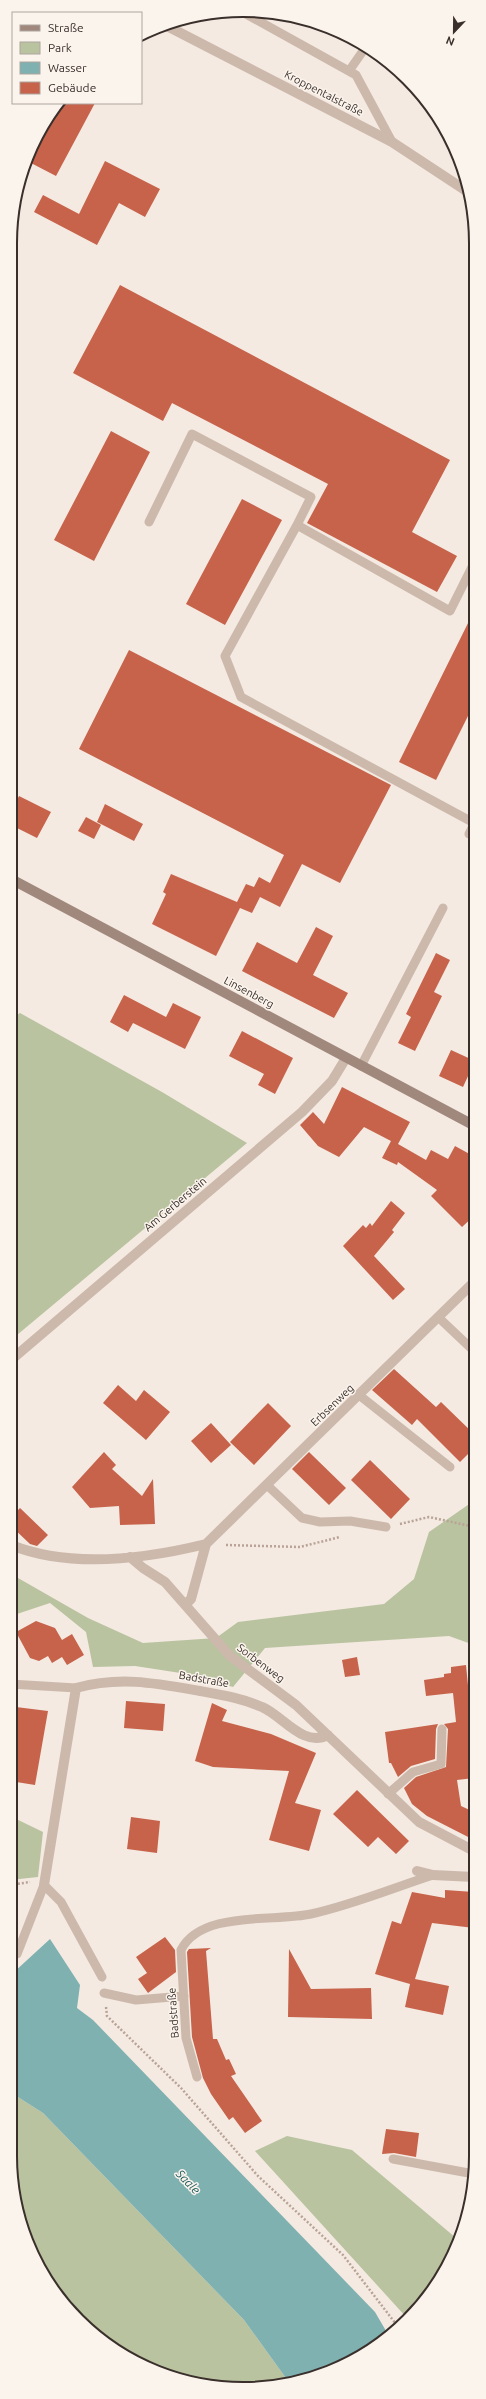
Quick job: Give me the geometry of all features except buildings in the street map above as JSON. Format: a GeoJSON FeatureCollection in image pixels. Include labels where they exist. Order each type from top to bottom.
{"type":"FeatureCollection","features":[{"type":"Feature","properties":{"kind":"main road","name":"Linsenberg"},"geometry":{"type":"LineString","coordinates":[[17,882],[469,1123]]}},
{"type":"Feature","properties":{"kind":"street","name":"Kroppentalstraße"},"geometry":{"type":"LineString","coordinates":[[172,29],[392,142],[462,188]]}},
{"type":"Feature","properties":{"kind":"street","name":"Am Gerberstein"},"geometry":{"type":"LineString","coordinates":[[17,1355],[302,1112],[332,1081],[346,1058]]}},
{"type":"Feature","properties":{"kind":"street","name":"Erbsenweg"},"geometry":{"type":"LineString","coordinates":[[206,1544],[469,1288]]}},
{"type":"Feature","properties":{"kind":"street"},"geometry":{"type":"LineString","coordinates":[[17,1547],[54,1557],[130,1557],[206,1544],[191,1599],[186,1604]]}},
{"type":"Feature","properties":{"kind":"street","name":"Sorbenweg"},"geometry":{"type":"LineString","coordinates":[[130,1557],[143,1568],[165,1582],[186,1604],[230,1656],[296,1704],[328,1735]]}},
{"type":"Feature","properties":{"kind":"street","name":"Badstraße"},"geometry":{"type":"LineString","coordinates":[[76,1688],[92,1684],[123,1680],[160,1683],[239,1698],[271,1710],[299,1732],[315,1738],[328,1735]]}},
{"type":"Feature","properties":{"kind":"street"},"geometry":{"type":"LineString","coordinates":[[44,1885],[76,1688]]}},
{"type":"Feature","properties":{"kind":"street"},"geometry":{"type":"LineString","coordinates":[[328,1735],[419,1822],[469,1848]]}},
{"type":"Feature","properties":{"kind":"street","name":"Badstraße"},"geometry":{"type":"LineString","coordinates":[[417,1870],[433,1874],[469,1877]]}},
{"type":"Feature","properties":{"kind":"lane"},"geometry":{"type":"LineString","coordinates":[[251,17],[356,75],[392,142]]}},
{"type":"Feature","properties":{"kind":"lane"},"geometry":{"type":"LineString","coordinates":[[349,71],[363,51]]}},
{"type":"Feature","properties":{"kind":"lane"},"geometry":{"type":"LineString","coordinates":[[148,522],[192,434],[311,497],[225,656],[241,697],[469,820]]}},
{"type":"Feature","properties":{"kind":"lane"},"geometry":{"type":"LineString","coordinates":[[297,525],[450,611],[469,572]]}},
{"type":"Feature","properties":{"kind":"lane"},"geometry":{"type":"LineString","coordinates":[[361,1066],[443,908]]}},
{"type":"Feature","properties":{"kind":"lane"},"geometry":{"type":"LineString","coordinates":[[438,1317],[469,1346]]}},
{"type":"Feature","properties":{"kind":"lane"},"geometry":{"type":"LineString","coordinates":[[359,1395],[450,1467]]}},
{"type":"Feature","properties":{"kind":"lane"},"geometry":{"type":"LineString","coordinates":[[267,1485],[302,1518],[320,1522],[350,1521],[386,1527]]}},
{"type":"Feature","properties":{"kind":"lane"},"geometry":{"type":"LineString","coordinates":[[17,1684],[76,1688]]}},
{"type":"Feature","properties":{"kind":"lane"},"geometry":{"type":"LineString","coordinates":[[388,1794],[413,1772],[441,1764],[442,1729]]}},
{"type":"Feature","properties":{"kind":"lane","name":"Badstraße"},"geometry":{"type":"LineString","coordinates":[[197,2076],[186,2038],[181,1950],[185,1943],[204,1929],[241,1920],[310,1914],[433,1874]]}},
{"type":"Feature","properties":{"kind":"lane"},"geometry":{"type":"LineString","coordinates":[[17,1954],[44,1885],[61,1902],[102,1977]]}},
{"type":"Feature","properties":{"kind":"lane"},"geometry":{"type":"LineString","coordinates":[[104,1993],[136,2000],[184,1996]]}},
{"type":"Feature","properties":{"kind":"lane"},"geometry":{"type":"LineString","coordinates":[[393,2159],[469,2173]]}},
{"type":"Feature","properties":{"kind":"path"},"geometry":{"type":"LineString","coordinates":[[17,1884],[28,1882],[44,1885]]}},
{"type":"Feature","properties":{"kind":"path"},"geometry":{"type":"LineString","coordinates":[[104,1993],[107,2016],[181,2088],[258,2176],[343,2255],[395,2323]]}},
{"type":"Feature","properties":{"kind":"green space"},"geometry":{"type":"Polygon","coordinates":[[[20,1013],[162,1092],[247,1143],[17,1335],[17,1015],[20,1013]]]}},
{"type":"Feature","properties":{"kind":"green space"},"geometry":{"type":"Polygon","coordinates":[[[469,1504],[469,1643],[449,1636],[265,1648],[233,1687],[187,1674],[135,1666],[93,1667],[86,1632],[50,1603],[17,1614],[17,1577],[88,1618],[143,1643],[216,1638],[238,1622],[384,1604],[414,1579],[429,1532],[469,1504]]]}},
{"type":"Feature","properties":{"kind":"green space"},"geometry":{"type":"Polygon","coordinates":[[[17,1819],[43,1832],[38,1877],[17,1879],[17,1819]]]}},
{"type":"Feature","properties":{"kind":"green space"},"geometry":{"type":"Polygon","coordinates":[[[17,2096],[43,2113],[244,2320],[286,2378],[258,2382],[228,2382],[199,2378],[170,2370],[143,2359],[117,2344],[83,2316],[55,2282],[40,2256],[29,2229],[21,2200],[17,2171],[17,2096]]]}},
{"type":"Feature","properties":{"kind":"green space"},"geometry":{"type":"Polygon","coordinates":[[[287,2136],[352,2150],[454,2236],[446,2256],[431,2282],[404,2315],[255,2151],[287,2136]]]}},
{"type":"Feature","properties":{"kind":"water","name":"Saale"},"geometry":{"type":"Polygon","coordinates":[[[50,1939],[80,1985],[77,2008],[93,2020],[375,2312],[386,2331],[369,2344],[343,2359],[316,2370],[286,2378],[244,2320],[43,2113],[17,2096],[17,1969],[50,1939]]]}}]}
